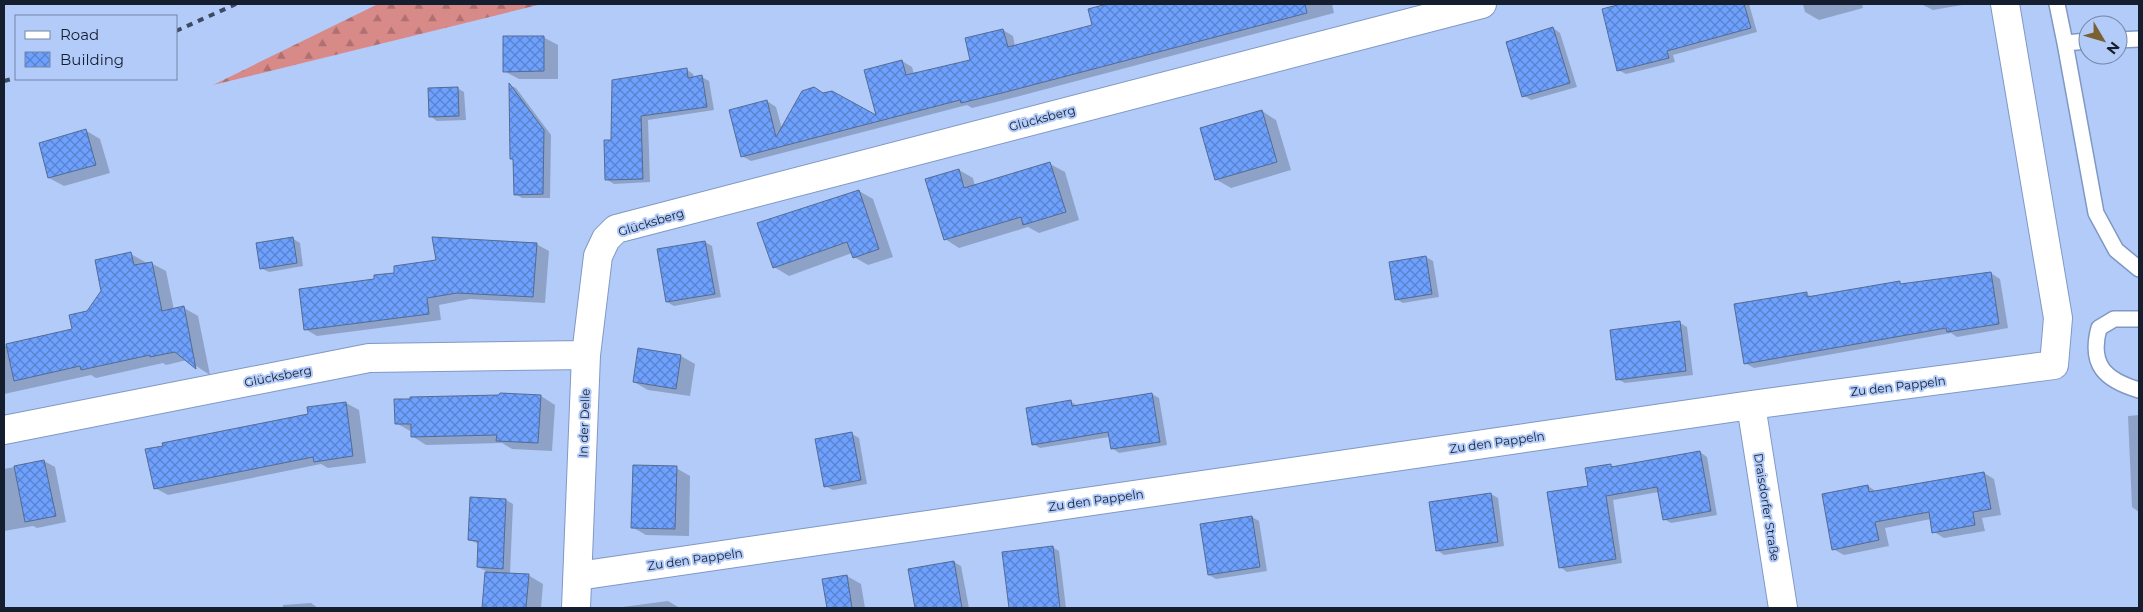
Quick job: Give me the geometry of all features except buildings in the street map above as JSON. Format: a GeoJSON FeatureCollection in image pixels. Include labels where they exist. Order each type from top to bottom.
{"type":"FeatureCollection","features":[{"type":"Feature","properties":{"kind":"street","name":"Glücksberg"},"geometry":{"type":"LineString","coordinates":[[606,239],[616,230],[630,225],[1482,4]]}},
{"type":"Feature","properties":{"kind":"street","name":"Zu den Pappeln"},"geometry":{"type":"LineString","coordinates":[[578,576],[1751,405],[2054,365],[2058,318],[2005,4]]}},
{"type":"Feature","properties":{"kind":"street","name":"In der Delle"},"geometry":{"type":"LineString","coordinates":[[576,608],[586,355],[598,256],[606,239]]}},
{"type":"Feature","properties":{"kind":"street","name":"Glücksberg"},"geometry":{"type":"LineString","coordinates":[[4,430],[369,358],[586,355]]}},
{"type":"Feature","properties":{"kind":"street","name":"Draisdorfer Straße"},"geometry":{"type":"LineString","coordinates":[[1751,405],[1783,608]]}},
{"type":"Feature","properties":{"kind":"lane"},"geometry":{"type":"LineString","coordinates":[[2057,4],[2096,213],[2116,250],[2139,269]]}},
{"type":"Feature","properties":{"kind":"lane"},"geometry":{"type":"LineString","coordinates":[[2065,43],[2078,42]]}},
{"type":"Feature","properties":{"kind":"lane"},"geometry":{"type":"LineString","coordinates":[[2139,319],[2114,320],[2099,328],[2095,344],[2106,376],[2123,385],[2139,390]]}},
{"type":"Feature","properties":{"kind":"green space"},"geometry":{"type":"Polygon","coordinates":[[[378,4],[542,4],[213,85],[378,4]]]}},
{"type":"Feature","properties":{"kind":"railway"},"geometry":{"type":"LineString","coordinates":[[178,30],[236,4]]}},
{"type":"Feature","properties":{"kind":"railway"},"geometry":{"type":"LineString","coordinates":[[4,81],[15,78]]}}]}
